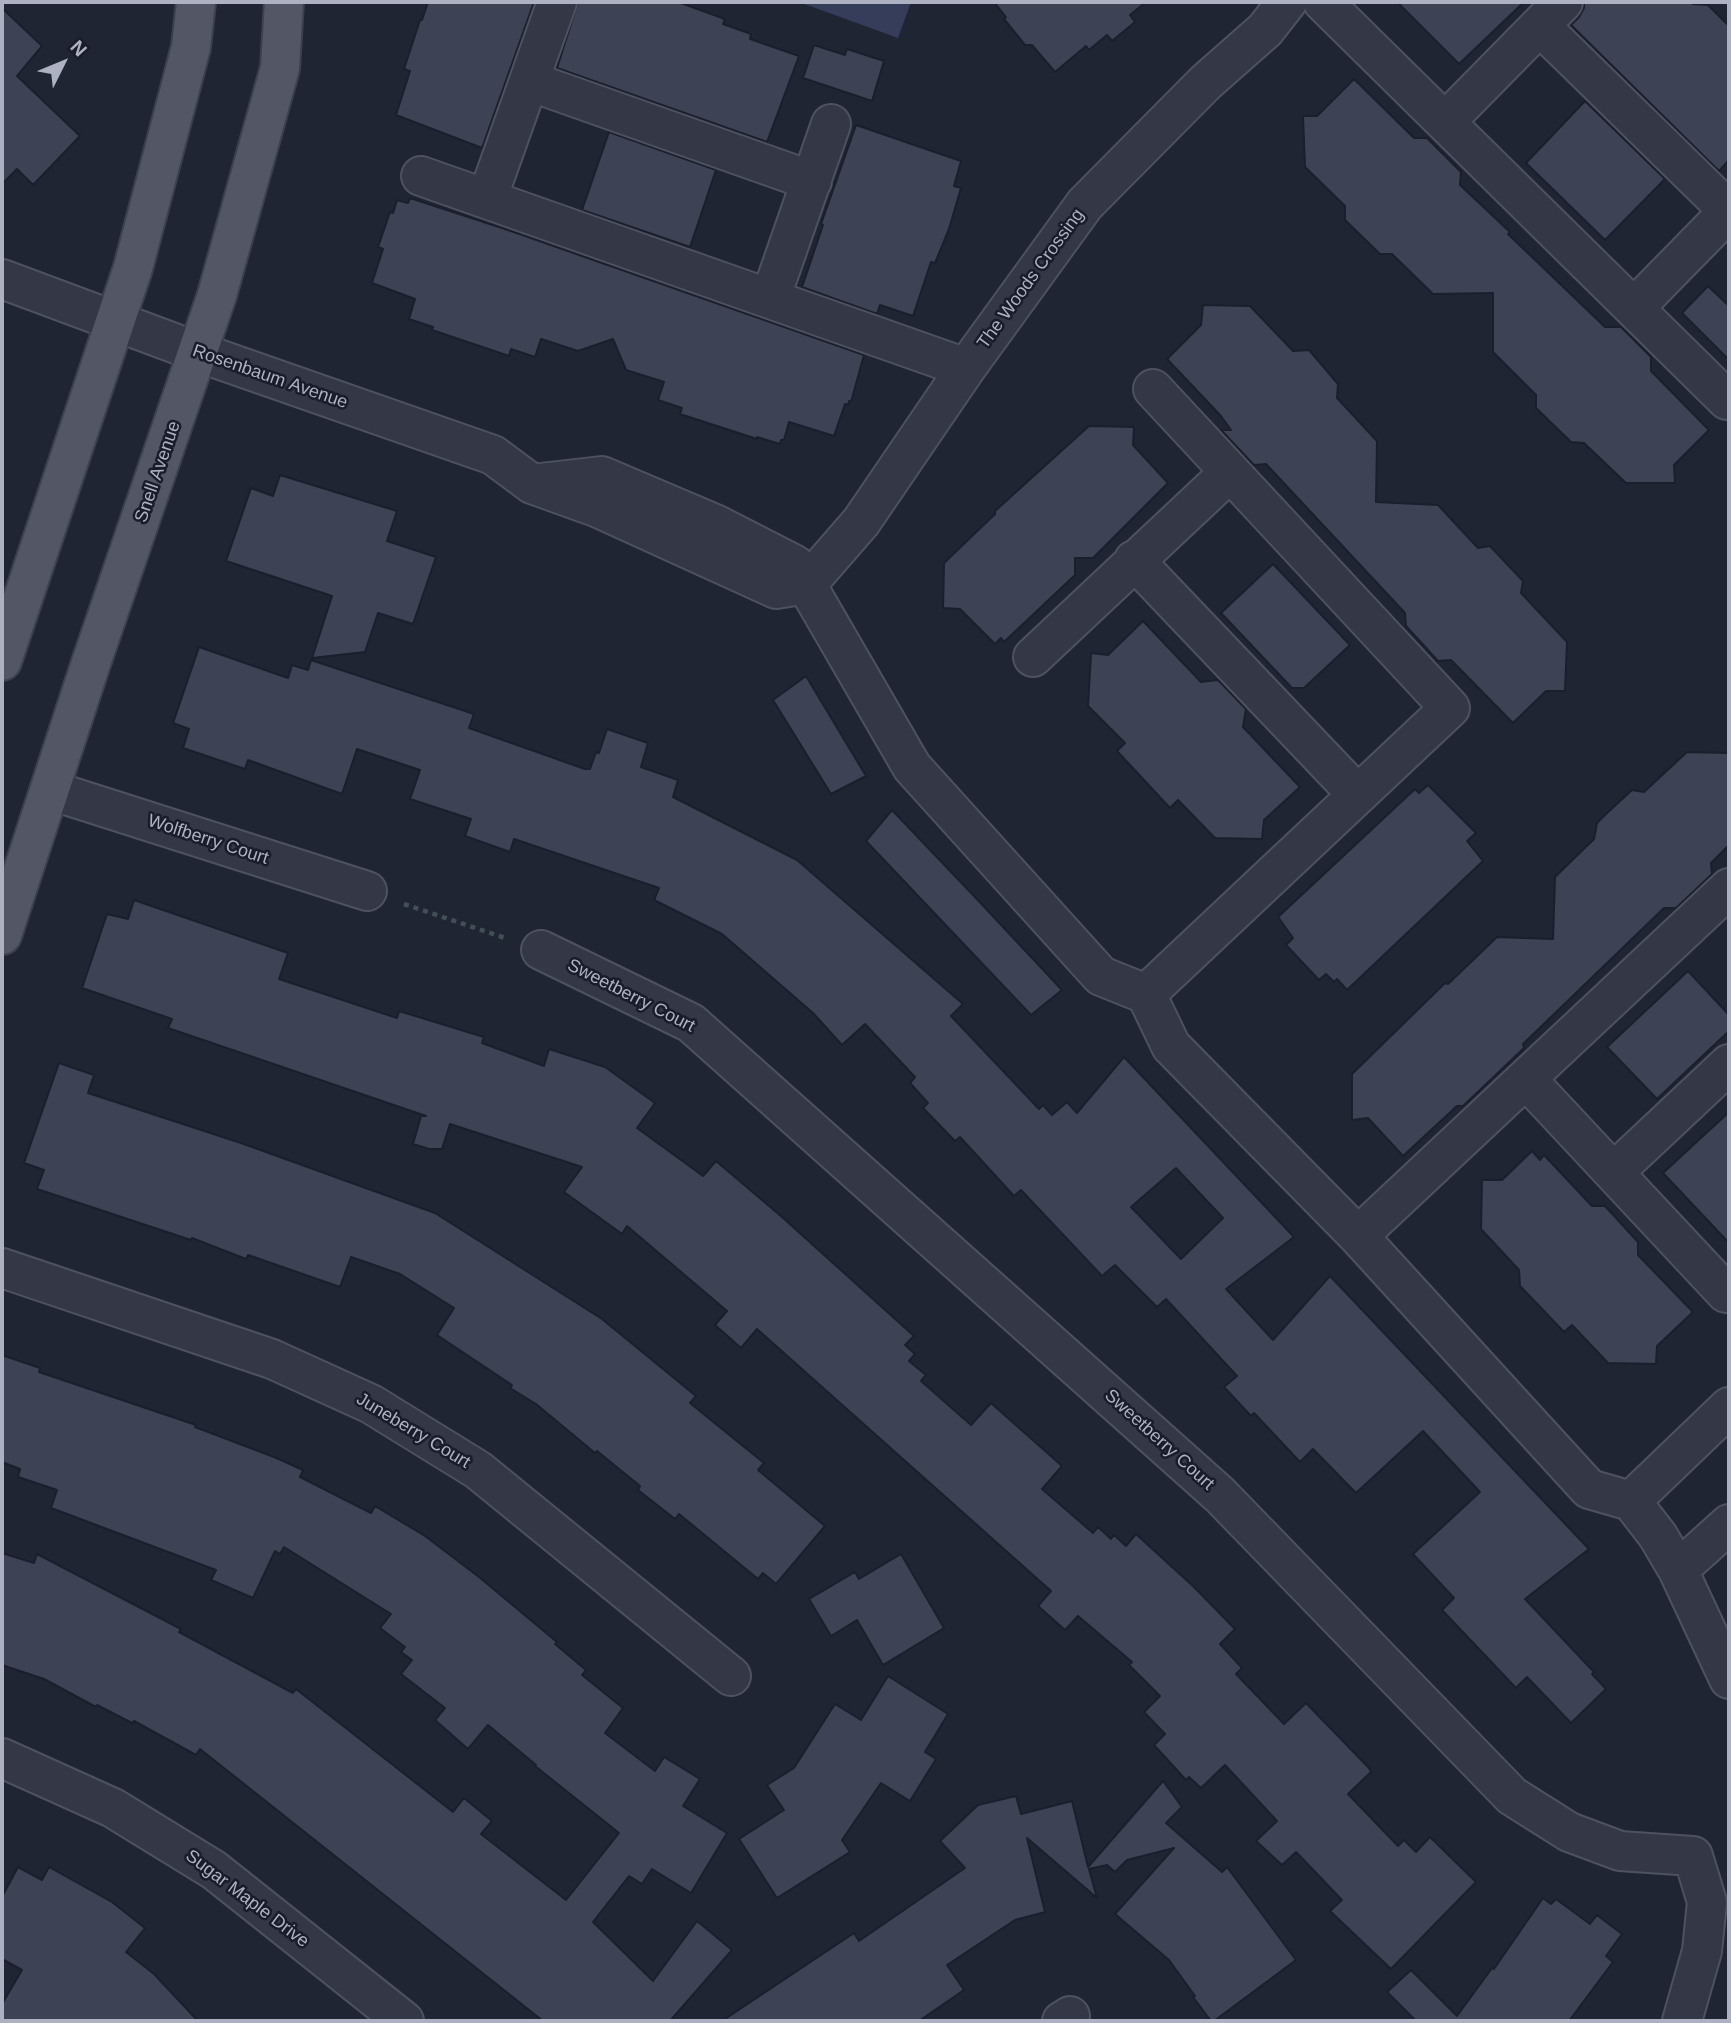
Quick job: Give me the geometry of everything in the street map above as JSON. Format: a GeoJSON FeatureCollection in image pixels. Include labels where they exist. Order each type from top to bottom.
{"type":"FeatureCollection","features":[{"type":"Feature","properties":{"kind":"main road"},"geometry":{"type":"LineString","coordinates":[[2,661],[133,268],[191,47],[196,2]]}},
{"type":"Feature","properties":{"kind":"main road","name":"Snell Avenue"},"geometry":{"type":"LineString","coordinates":[[2,935],[90,666],[217,295],[280,68],[284,2]]}},
{"type":"Feature","properties":{"kind":"street"},"geometry":{"type":"LineString","coordinates":[[487,199],[557,2]]}},
{"type":"Feature","properties":{"kind":"street","name":"The Woods Crossing"},"geometry":{"type":"LineString","coordinates":[[807,584],[861,522],[966,368],[1085,204],[1206,82],[1265,30],[1287,2]]}},
{"type":"Feature","properties":{"kind":"street"},"geometry":{"type":"LineString","coordinates":[[1323,2],[1727,400]]}},
{"type":"Feature","properties":{"kind":"street"},"geometry":{"type":"LineString","coordinates":[[1445,122],[1552,14],[1729,211],[1634,308]]}},
{"type":"Feature","properties":{"kind":"street"},"geometry":{"type":"LineString","coordinates":[[529,81],[812,181]]}},
{"type":"Feature","properties":{"kind":"street"},"geometry":{"type":"LineString","coordinates":[[770,299],[831,124]]}},
{"type":"Feature","properties":{"kind":"street"},"geometry":{"type":"LineString","coordinates":[[421,176],[966,368]]}},
{"type":"Feature","properties":{"kind":"street","name":"Rosenbaum Avenue"},"geometry":{"type":"LineString","coordinates":[[2,279],[198,352],[493,455],[532,484],[596,507],[690,532],[795,565],[807,584]]}},
{"type":"Feature","properties":{"kind":"street"},"geometry":{"type":"LineString","coordinates":[[1146,994],[1450,708],[1153,389]]}},
{"type":"Feature","properties":{"kind":"street"},"geometry":{"type":"LineString","coordinates":[[1033,657],[1230,472]]}},
{"type":"Feature","properties":{"kind":"street"},"geometry":{"type":"LineString","coordinates":[[1134,561],[1356,794]]}},
{"type":"Feature","properties":{"kind":"street"},"geometry":{"type":"LineString","coordinates":[[807,584],[912,766],[1101,976],[1146,994],[1171,1046],[1358,1237],[1589,1489],[1631,1501],[1658,1536],[1678,1570],[1729,1679]]}},
{"type":"Feature","properties":{"kind":"street","name":"Wolfberry Court"},"geometry":{"type":"LineString","coordinates":[[50,790],[366,891]]}},
{"type":"Feature","properties":{"kind":"street"},"geometry":{"type":"LineString","coordinates":[[1358,1237],[1729,888]]}},
{"type":"Feature","properties":{"kind":"street","name":"Sweetberry Court"},"geometry":{"type":"LineString","coordinates":[[541,950],[691,1023],[1220,1495],[1512,1796],[1569,1832],[1620,1852],[1693,1856],[1707,1902],[1702,1951],[1682,2021]]}},
{"type":"Feature","properties":{"kind":"street"},"geometry":{"type":"LineString","coordinates":[[1614,1172],[1729,1064]]}},
{"type":"Feature","properties":{"kind":"street"},"geometry":{"type":"LineString","coordinates":[[1526,1079],[1727,1293]]}},
{"type":"Feature","properties":{"kind":"street","name":"Juneberry Court"},"geometry":{"type":"LineString","coordinates":[[2,1268],[272,1359],[371,1404],[478,1470],[731,1675]]}},
{"type":"Feature","properties":{"kind":"street"},"geometry":{"type":"LineString","coordinates":[[1631,1501],[1729,1407]]}},
{"type":"Feature","properties":{"kind":"street"},"geometry":{"type":"LineString","coordinates":[[1678,1570],[1729,1524]]}},
{"type":"Feature","properties":{"kind":"street","name":"Sugar Maple Drive"},"geometry":{"type":"LineString","coordinates":[[2,1758],[113,1808],[214,1870],[404,2021]]}},
{"type":"Feature","properties":{"kind":"path"},"geometry":{"type":"LineString","coordinates":[[366,891],[541,950]]}},
{"type":"Feature","properties":{"kind":"water"},"geometry":{"type":"Polygon","coordinates":[[[799,2],[911,2],[898,38],[799,2]]]}},
{"type":"Feature","properties":{"kind":"building"},"geometry":{"type":"Polygon","coordinates":[[[428,2],[534,2],[482,148],[396,115],[410,71],[404,69],[428,2]]]}},
{"type":"Feature","properties":{"kind":"building"},"geometry":{"type":"Polygon","coordinates":[[[578,2],[678,2],[725,19],[723,24],[751,34],[750,39],[799,56],[767,142],[557,68],[578,2]]]}},
{"type":"Feature","properties":{"kind":"building"},"geometry":{"type":"Polygon","coordinates":[[[994,2],[1146,2],[1130,15],[1135,22],[1112,41],[1107,35],[1089,50],[1086,46],[1055,72],[1032,45],[1025,45],[994,2]]]}},
{"type":"Feature","properties":{"kind":"building"},"geometry":{"type":"Polygon","coordinates":[[[1397,2],[1524,2],[1459,64],[1397,2]]]}},
{"type":"Feature","properties":{"kind":"building"},"geometry":{"type":"Polygon","coordinates":[[[1584,2],[1691,2],[1708,5],[1729,26],[1729,160],[1719,171],[1571,25],[1579,17],[1584,2]]]}},
{"type":"Feature","properties":{"kind":"building"},"geometry":{"type":"Polygon","coordinates":[[[2,8],[42,46],[17,76],[80,136],[33,185],[17,169],[2,184],[2,8]]]}},
{"type":"Feature","properties":{"kind":"building"},"geometry":{"type":"Polygon","coordinates":[[[814,45],[845,55],[847,49],[884,61],[872,101],[803,78],[814,45]]]}},
{"type":"Feature","properties":{"kind":"building"},"geometry":{"type":"Polygon","coordinates":[[[1354,79],[1414,138],[1427,138],[1461,172],[1460,185],[1605,327],[1621,327],[1651,357],[1651,371],[1709,430],[1674,465],[1675,483],[1626,483],[1584,443],[1571,442],[1536,408],[1536,395],[1493,352],[1493,293],[1433,294],[1392,254],[1380,254],[1345,220],[1345,206],[1305,167],[1303,116],[1317,116],[1354,79]]]}},
{"type":"Feature","properties":{"kind":"building"},"geometry":{"type":"Polygon","coordinates":[[[1585,101],[1665,179],[1605,240],[1526,163],[1585,101]]]}},
{"type":"Feature","properties":{"kind":"building"},"geometry":{"type":"Polygon","coordinates":[[[856,125],[961,161],[954,186],[961,188],[949,229],[935,263],[931,262],[913,316],[880,305],[877,314],[802,287],[856,125]]]}},
{"type":"Feature","properties":{"kind":"building"},"geometry":{"type":"Polygon","coordinates":[[[609,132],[716,170],[690,247],[582,210],[609,132]]]}},
{"type":"Feature","properties":{"kind":"building"},"geometry":{"type":"Polygon","coordinates":[[[410,198],[864,355],[851,402],[845,404],[834,436],[789,422],[784,440],[781,440],[780,444],[680,414],[682,408],[658,400],[664,382],[626,370],[613,339],[578,351],[541,339],[535,357],[511,349],[509,356],[432,330],[433,327],[409,319],[415,299],[372,283],[383,249],[378,247],[390,212],[393,213],[397,200],[408,203],[410,198]]]}},
{"type":"Feature","properties":{"kind":"building"},"geometry":{"type":"Polygon","coordinates":[[[1708,286],[1729,306],[1729,360],[1682,313],[1708,286]]]}},
{"type":"Feature","properties":{"kind":"building"},"geometry":{"type":"Polygon","coordinates":[[[1203,305],[1250,306],[1293,351],[1309,350],[1338,384],[1337,398],[1377,441],[1376,502],[1438,505],[1478,548],[1490,546],[1523,581],[1521,593],[1567,642],[1565,691],[1546,691],[1513,723],[1451,660],[1438,661],[1406,626],[1405,613],[1266,464],[1254,465],[1236,446],[1221,430],[1231,430],[1221,416],[1167,359],[1201,325],[1203,305]]]}},
{"type":"Feature","properties":{"kind":"building"},"geometry":{"type":"Polygon","coordinates":[[[1089,426],[1134,427],[1133,445],[1168,483],[1093,558],[1075,558],[1075,575],[1004,642],[1001,638],[995,644],[960,609],[943,608],[944,563],[995,514],[995,511],[1089,426]]]}},
{"type":"Feature","properties":{"kind":"building"},"geometry":{"type":"Polygon","coordinates":[[[280,475],[397,511],[387,541],[436,557],[413,624],[378,613],[365,652],[312,658],[332,596],[226,561],[251,488],[273,496],[280,475]]]}},
{"type":"Feature","properties":{"kind":"building"},"geometry":{"type":"Polygon","coordinates":[[[1273,564],[1350,645],[1304,688],[1292,688],[1221,613],[1273,564]]]}},
{"type":"Feature","properties":{"kind":"building"},"geometry":{"type":"Polygon","coordinates":[[[1143,621],[1201,682],[1218,680],[1246,709],[1243,727],[1300,787],[1264,820],[1262,839],[1215,838],[1178,800],[1170,808],[1117,751],[1125,743],[1088,706],[1091,653],[1108,655],[1143,621]]]}},
{"type":"Feature","properties":{"kind":"building"},"geometry":{"type":"Polygon","coordinates":[[[199,647],[288,678],[292,665],[308,670],[311,660],[474,714],[469,728],[585,769],[590,769],[596,752],[599,753],[607,729],[648,743],[641,767],[678,780],[673,797],[797,860],[963,1004],[951,1016],[1039,1109],[1043,1105],[1052,1115],[1067,1102],[1077,1113],[1124,1057],[1294,1237],[1226,1289],[1273,1340],[1330,1276],[1589,1549],[1525,1599],[1594,1672],[1592,1674],[1606,1689],[1571,1723],[1527,1677],[1516,1688],[1442,1610],[1454,1598],[1413,1554],[1480,1492],[1423,1431],[1356,1493],[1313,1449],[1300,1462],[1254,1413],[1251,1416],[1224,1387],[1237,1376],[1166,1299],[1157,1307],[1115,1265],[1102,1276],[1021,1190],[1014,1196],[960,1137],[955,1141],[923,1108],[928,1103],[910,1083],[915,1077],[865,1024],[842,1045],[813,1013],[722,934],[654,900],[659,888],[514,839],[510,852],[465,836],[471,819],[410,799],[420,770],[357,749],[342,794],[248,760],[245,769],[183,748],[189,729],[173,723],[199,647]],[[1176,1168],[1131,1207],[1181,1259],[1223,1218],[1176,1168]]]}},
{"type":"Feature","properties":{"kind":"building"},"geometry":{"type":"Polygon","coordinates":[[[806,676],[866,776],[831,794],[773,700],[806,676]]]}},
{"type":"Feature","properties":{"kind":"building"},"geometry":{"type":"Polygon","coordinates":[[[1687,752],[1729,753],[1729,845],[1711,863],[1712,874],[1676,908],[1664,908],[1523,1044],[1524,1048],[1502,1069],[1403,1156],[1368,1118],[1352,1120],[1352,1074],[1445,983],[1448,984],[1497,937],[1553,939],[1555,877],[1594,839],[1597,823],[1606,814],[1632,790],[1644,792],[1687,752]]]}},
{"type":"Feature","properties":{"kind":"building"},"geometry":{"type":"Polygon","coordinates":[[[1428,785],[1476,833],[1467,841],[1483,861],[1347,990],[1337,979],[1334,982],[1326,974],[1319,980],[1286,945],[1293,938],[1278,917],[1415,789],[1419,793],[1428,785]]]}},
{"type":"Feature","properties":{"kind":"building"},"geometry":{"type":"Polygon","coordinates":[[[892,810],[1062,990],[1031,1015],[866,841],[892,810]]]}},
{"type":"Feature","properties":{"kind":"building"},"geometry":{"type":"Polygon","coordinates":[[[134,900],[288,953],[279,979],[397,1018],[399,1011],[484,1037],[482,1043],[544,1066],[549,1049],[605,1067],[655,1103],[637,1128],[703,1176],[716,1161],[782,1217],[914,1336],[905,1345],[915,1354],[909,1361],[926,1375],[921,1381],[971,1425],[991,1403],[1062,1466],[1042,1489],[1093,1533],[1098,1527],[1111,1539],[1114,1535],[1126,1546],[1136,1534],[1235,1629],[1220,1644],[1242,1668],[1236,1674],[1284,1724],[1306,1703],[1369,1768],[1371,1772],[1348,1794],[1398,1846],[1404,1840],[1416,1852],[1430,1837],[1476,1882],[1391,1969],[1330,1911],[1342,1900],[1296,1852],[1282,1865],[1256,1841],[1277,1821],[1225,1765],[1201,1788],[1189,1777],[1186,1780],[1154,1745],[1165,1734],[1144,1712],[1160,1696],[1129,1665],[1132,1662],[1078,1616],[1065,1630],[1038,1606],[1051,1591],[757,1329],[741,1348],[715,1325],[727,1311],[627,1226],[622,1234],[564,1192],[582,1167],[450,1124],[442,1149],[429,1149],[413,1144],[421,1116],[426,1116],[168,1028],[172,1019],[82,988],[107,914],[128,919],[134,900]]]}},
{"type":"Feature","properties":{"kind":"building"},"geometry":{"type":"Polygon","coordinates":[[[1688,971],[1729,1015],[1729,1031],[1657,1099],[1607,1047],[1688,971]]]}},
{"type":"Feature","properties":{"kind":"building"},"geometry":{"type":"Polygon","coordinates":[[[59,1063],[94,1075],[88,1093],[241,1143],[435,1213],[602,1319],[696,1396],[690,1403],[764,1463],[758,1470],[825,1526],[776,1584],[763,1573],[758,1579],[679,1514],[675,1519],[638,1490],[640,1486],[536,1404],[510,1388],[512,1385],[437,1335],[454,1308],[400,1274],[351,1257],[340,1287],[248,1255],[246,1259],[192,1238],[191,1240],[37,1189],[44,1170],[24,1163],[59,1063]]]}},
{"type":"Feature","properties":{"kind":"building"},"geometry":{"type":"Polygon","coordinates":[[[1729,1112],[1729,1243],[1663,1173],[1729,1112]]]}},
{"type":"Feature","properties":{"kind":"building"},"geometry":{"type":"Polygon","coordinates":[[[1532,1151],[1540,1160],[1544,1155],[1592,1206],[1605,1206],[1638,1242],[1638,1255],[1693,1312],[1657,1346],[1656,1364],[1608,1363],[1572,1325],[1564,1332],[1520,1286],[1519,1270],[1481,1229],[1482,1180],[1502,1180],[1532,1151]]]}},
{"type":"Feature","properties":{"kind":"building"},"geometry":{"type":"Polygon","coordinates":[[[2,1355],[40,1368],[39,1372],[196,1425],[195,1427],[274,1457],[303,1470],[300,1477],[371,1513],[375,1506],[425,1536],[557,1642],[555,1644],[586,1670],[582,1675],[623,1708],[605,1733],[655,1771],[664,1757],[700,1779],[683,1806],[727,1833],[691,1893],[652,1869],[642,1884],[629,1876],[593,1922],[653,1981],[697,1921],[732,1950],[670,2021],[543,2021],[200,1749],[196,1755],[134,1721],[132,1723],[97,1705],[96,1707],[44,1679],[2,1665],[2,1553],[34,1563],[37,1554],[181,1629],[179,1632],[293,1693],[296,1689],[453,1812],[464,1798],[492,1821],[481,1834],[566,1900],[619,1833],[488,1725],[468,1749],[435,1720],[445,1708],[401,1674],[412,1660],[401,1652],[405,1647],[380,1628],[391,1614],[284,1547],[280,1554],[275,1551],[253,1598],[211,1580],[216,1570],[51,1508],[57,1490],[18,1477],[20,1469],[2,1462],[2,1355]]]}},
{"type":"Feature","properties":{"kind":"building"},"geometry":{"type":"Polygon","coordinates":[[[901,1554],[944,1628],[883,1665],[857,1620],[831,1636],[809,1599],[855,1572],[859,1579],[901,1554]]]}},
{"type":"Feature","properties":{"kind":"building"},"geometry":{"type":"Polygon","coordinates":[[[888,1676],[948,1714],[925,1752],[936,1759],[910,1801],[881,1783],[842,1840],[850,1852],[777,1898],[739,1839],[784,1810],[767,1785],[794,1768],[835,1704],[861,1720],[888,1676]]]}},
{"type":"Feature","properties":{"kind":"building"},"geometry":{"type":"Polygon","coordinates":[[[1163,1781],[1182,1807],[1166,1823],[1222,1872],[1227,1867],[1296,1960],[1214,2021],[1211,2021],[1193,1997],[1195,1996],[1169,1960],[1115,1914],[1174,1848],[1127,1860],[1115,1872],[1107,1865],[1089,1869],[1097,1898],[1027,1838],[1045,1912],[1015,1920],[947,1965],[964,1990],[919,2021],[722,2021],[854,1933],[859,1941],[965,1868],[940,1841],[978,1805],[1016,1796],[1021,1814],[1072,1801],[1088,1867],[1163,1781]]]}},
{"type":"Feature","properties":{"kind":"building"},"geometry":{"type":"Polygon","coordinates":[[[18,1867],[42,1880],[49,1867],[112,1902],[145,1928],[126,1952],[154,1974],[198,2021],[2,2021],[2,2004],[22,1970],[2,1959],[2,1897],[18,1867]]]}},
{"type":"Feature","properties":{"kind":"building"},"geometry":{"type":"Polygon","coordinates":[[[1543,1898],[1551,1904],[1556,1899],[1590,1924],[1597,1915],[1622,1934],[1606,1956],[1613,1962],[1569,2021],[1416,2021],[1387,1992],[1411,1970],[1457,2016],[1492,1968],[1494,1969],[1543,1898]]]}}]}
